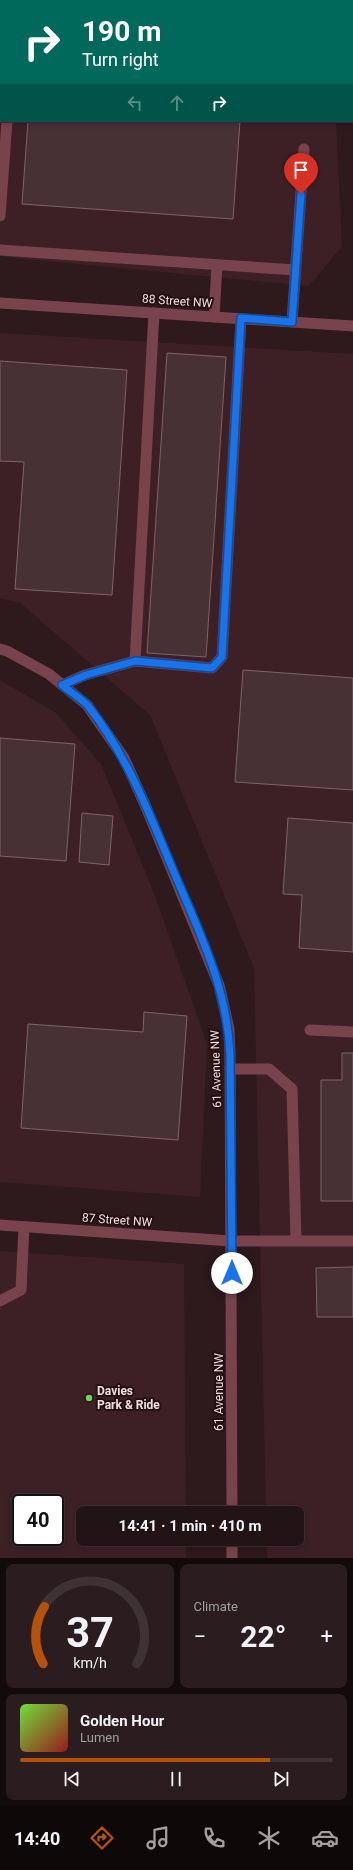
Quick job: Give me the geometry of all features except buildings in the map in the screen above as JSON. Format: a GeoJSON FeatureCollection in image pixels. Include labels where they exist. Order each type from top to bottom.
{"type":"FeatureCollection","features":[{"type":"Feature","properties":{"kind":"street"},"geometry":{"type":"LineString","coordinates":[[0,211],[7,122]]}},
{"type":"Feature","properties":{"kind":"street"},"geometry":{"type":"LineString","coordinates":[[292,322],[304,149]]}},
{"type":"Feature","properties":{"kind":"street"},"geometry":{"type":"LineString","coordinates":[[0,250],[296,270]]}},
{"type":"Feature","properties":{"kind":"street"},"geometry":{"type":"LineString","coordinates":[[214,317],[217,265]]}},
{"type":"Feature","properties":{"kind":"street","name":"88 Street NW"},"geometry":{"type":"LineString","coordinates":[[0,303],[353,326]]}},
{"type":"Feature","properties":{"kind":"street"},"geometry":{"type":"LineString","coordinates":[[135,661],[154,313]]}},
{"type":"Feature","properties":{"kind":"street"},"geometry":{"type":"LineString","coordinates":[[62,685],[86,675],[135,661],[212,668],[222,657],[241,318]]}},
{"type":"Feature","properties":{"kind":"street","name":"61 Avenue NW"},"geometry":{"type":"LineString","coordinates":[[0,649],[7,651],[49,674],[87,705],[124,758],[146,807],[219,985],[229,1029],[230,1069],[232,1506]]}},
{"type":"Feature","properties":{"kind":"street"},"geometry":{"type":"LineString","coordinates":[[310,1030],[353,1032]]}},
{"type":"Feature","properties":{"kind":"street"},"geometry":{"type":"LineString","coordinates":[[230,1069],[269,1069],[292,1089],[296,1241]]}},
{"type":"Feature","properties":{"kind":"street","name":"87 Street NW"},"geometry":{"type":"LineString","coordinates":[[0,1225],[231,1241],[353,1241]]}},
{"type":"Feature","properties":{"kind":"street"},"geometry":{"type":"LineString","coordinates":[[0,1301],[21,1290],[24,1227]]}},
{"type":"Feature","properties":{"kind":"street"},"geometry":{"type":"LineString","coordinates":[[232,1546],[232,1558]]}},
{"type":"Feature","properties":{"kind":"shaded area"},"geometry":{"type":"Polygon","coordinates":[[[0,122],[336,122],[342,246],[309,286],[4,257],[0,253],[0,122]]]}},
{"type":"Feature","properties":{"kind":"shaded area"},"geometry":{"type":"Polygon","coordinates":[[[0,333],[353,354],[353,1558],[267,1558],[266,1546],[304,1546],[304,1506],[266,1506],[254,968],[150,715],[20,603],[0,598],[0,333]]]}},
{"type":"Feature","properties":{"kind":"shaded area"},"geometry":{"type":"Polygon","coordinates":[[[0,680],[56,713],[101,764],[154,893],[207,1044],[200,1197],[0,1182],[0,680]]]}},
{"type":"Feature","properties":{"kind":"shaded area","name":"Davies Park & Ride"},"geometry":{"type":"Polygon","coordinates":[[[0,1251],[184,1264],[186,1506],[76,1506],[76,1546],[186,1546],[186,1558],[0,1558],[0,1251]]]}},
{"type":"Feature","properties":{"kind":"place","name":"Davies Park & Ride"},"geometry":{"type":"Point","coordinates":[89,1398]}},
{"type":"Feature","properties":{"kind":"route"},"geometry":{"type":"LineString","coordinates":[[232,1273],[229,1029],[219,985],[207,952],[165,851],[124,758],[87,705],[62,685],[86,675],[135,661],[212,668],[222,657],[241,318],[292,322],[301,194]]}}]}
